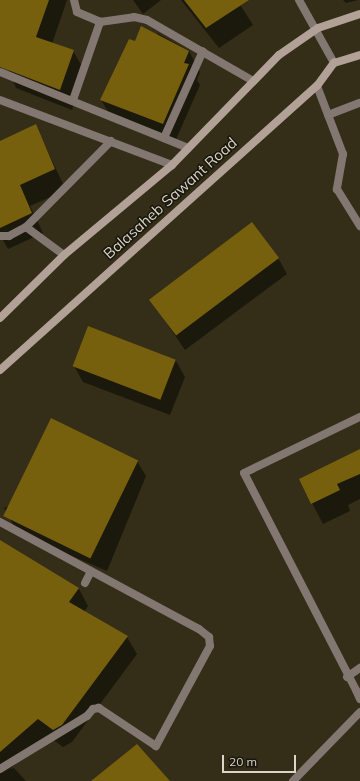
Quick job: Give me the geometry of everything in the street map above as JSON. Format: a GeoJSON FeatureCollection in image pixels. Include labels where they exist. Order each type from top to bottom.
{"type":"FeatureCollection","features":[{"type":"Feature","properties":{"kind":"main road","name":"Balasaheb Sawant Road"},"geometry":{"type":"LineString","coordinates":[[0,318],[64,255],[172,166],[252,81],[279,55],[318,28],[360,14]]}},
{"type":"Feature","properties":{"kind":"main road"},"geometry":{"type":"LineString","coordinates":[[334,63],[360,55]]}},
{"type":"Feature","properties":{"kind":"main road","name":"Balasaheb Sawant Road"},"geometry":{"type":"LineString","coordinates":[[0,370],[316,86],[334,63]]}},
{"type":"Feature","properties":{"kind":"street"},"geometry":{"type":"LineString","coordinates":[[74,0],[77,12],[100,22],[134,17],[146,20],[203,51],[252,81]]}},
{"type":"Feature","properties":{"kind":"street"},"geometry":{"type":"LineString","coordinates":[[299,0],[318,28],[334,63]]}},
{"type":"Feature","properties":{"kind":"street"},"geometry":{"type":"LineString","coordinates":[[73,100],[100,22]]}},
{"type":"Feature","properties":{"kind":"street"},"geometry":{"type":"LineString","coordinates":[[164,138],[203,51]]}},
{"type":"Feature","properties":{"kind":"street"},"geometry":{"type":"LineString","coordinates":[[0,72],[73,100],[188,148]]}},
{"type":"Feature","properties":{"kind":"street"},"geometry":{"type":"LineString","coordinates":[[316,86],[343,154],[337,188],[360,226]]}},
{"type":"Feature","properties":{"kind":"street"},"geometry":{"type":"LineString","coordinates":[[0,100],[111,141],[172,166]]}},
{"type":"Feature","properties":{"kind":"street"},"geometry":{"type":"LineString","coordinates":[[328,114],[360,103]]}},
{"type":"Feature","properties":{"kind":"street"},"geometry":{"type":"LineString","coordinates":[[0,236],[9,236],[26,227],[111,141]]}},
{"type":"Feature","properties":{"kind":"street"},"geometry":{"type":"LineString","coordinates":[[26,227],[64,255]]}},
{"type":"Feature","properties":{"kind":"street"},"geometry":{"type":"LineString","coordinates":[[360,417],[244,473],[347,677],[360,699]]}},
{"type":"Feature","properties":{"kind":"street"},"geometry":{"type":"LineString","coordinates":[[0,522],[199,630],[209,637],[210,646],[156,746],[99,708],[93,709],[87,716],[0,769]]}},
{"type":"Feature","properties":{"kind":"street"},"geometry":{"type":"LineString","coordinates":[[85,583],[91,571]]}},
{"type":"Feature","properties":{"kind":"street"},"geometry":{"type":"LineString","coordinates":[[347,677],[360,668]]}},
{"type":"Feature","properties":{"kind":"street"},"geometry":{"type":"LineString","coordinates":[[293,781],[360,712]]}},
{"type":"Feature","properties":{"kind":"building"},"geometry":{"type":"Polygon","coordinates":[[[0,0],[49,0],[36,37],[74,50],[60,90],[0,67],[0,0]]]}},
{"type":"Feature","properties":{"kind":"building"},"geometry":{"type":"Polygon","coordinates":[[[184,0],[249,0],[206,28],[184,0]]]}},
{"type":"Feature","properties":{"kind":"building"},"geometry":{"type":"Polygon","coordinates":[[[141,26],[189,51],[184,63],[189,64],[163,124],[100,100],[129,39],[135,41],[141,26]]]}},
{"type":"Feature","properties":{"kind":"building"},"geometry":{"type":"Polygon","coordinates":[[[36,124],[55,169],[20,185],[32,213],[0,228],[0,141],[36,124]]]}},
{"type":"Feature","properties":{"kind":"building"},"geometry":{"type":"Polygon","coordinates":[[[252,222],[279,258],[176,336],[149,300],[252,222]]]}},
{"type":"Feature","properties":{"kind":"building"},"geometry":{"type":"Polygon","coordinates":[[[88,326],[176,360],[160,400],[73,366],[88,326]]]}},
{"type":"Feature","properties":{"kind":"building"},"geometry":{"type":"Polygon","coordinates":[[[51,418],[138,461],[90,558],[3,516],[51,418]]]}},
{"type":"Feature","properties":{"kind":"building"},"geometry":{"type":"Polygon","coordinates":[[[360,449],[360,474],[337,484],[340,490],[311,504],[299,479],[360,449]]]}},
{"type":"Feature","properties":{"kind":"building"},"geometry":{"type":"Polygon","coordinates":[[[0,540],[79,588],[69,602],[128,636],[62,725],[53,730],[38,719],[0,752],[0,540]]]}},
{"type":"Feature","properties":{"kind":"building"},"geometry":{"type":"Polygon","coordinates":[[[137,744],[170,781],[91,781],[137,744]]]}}]}
